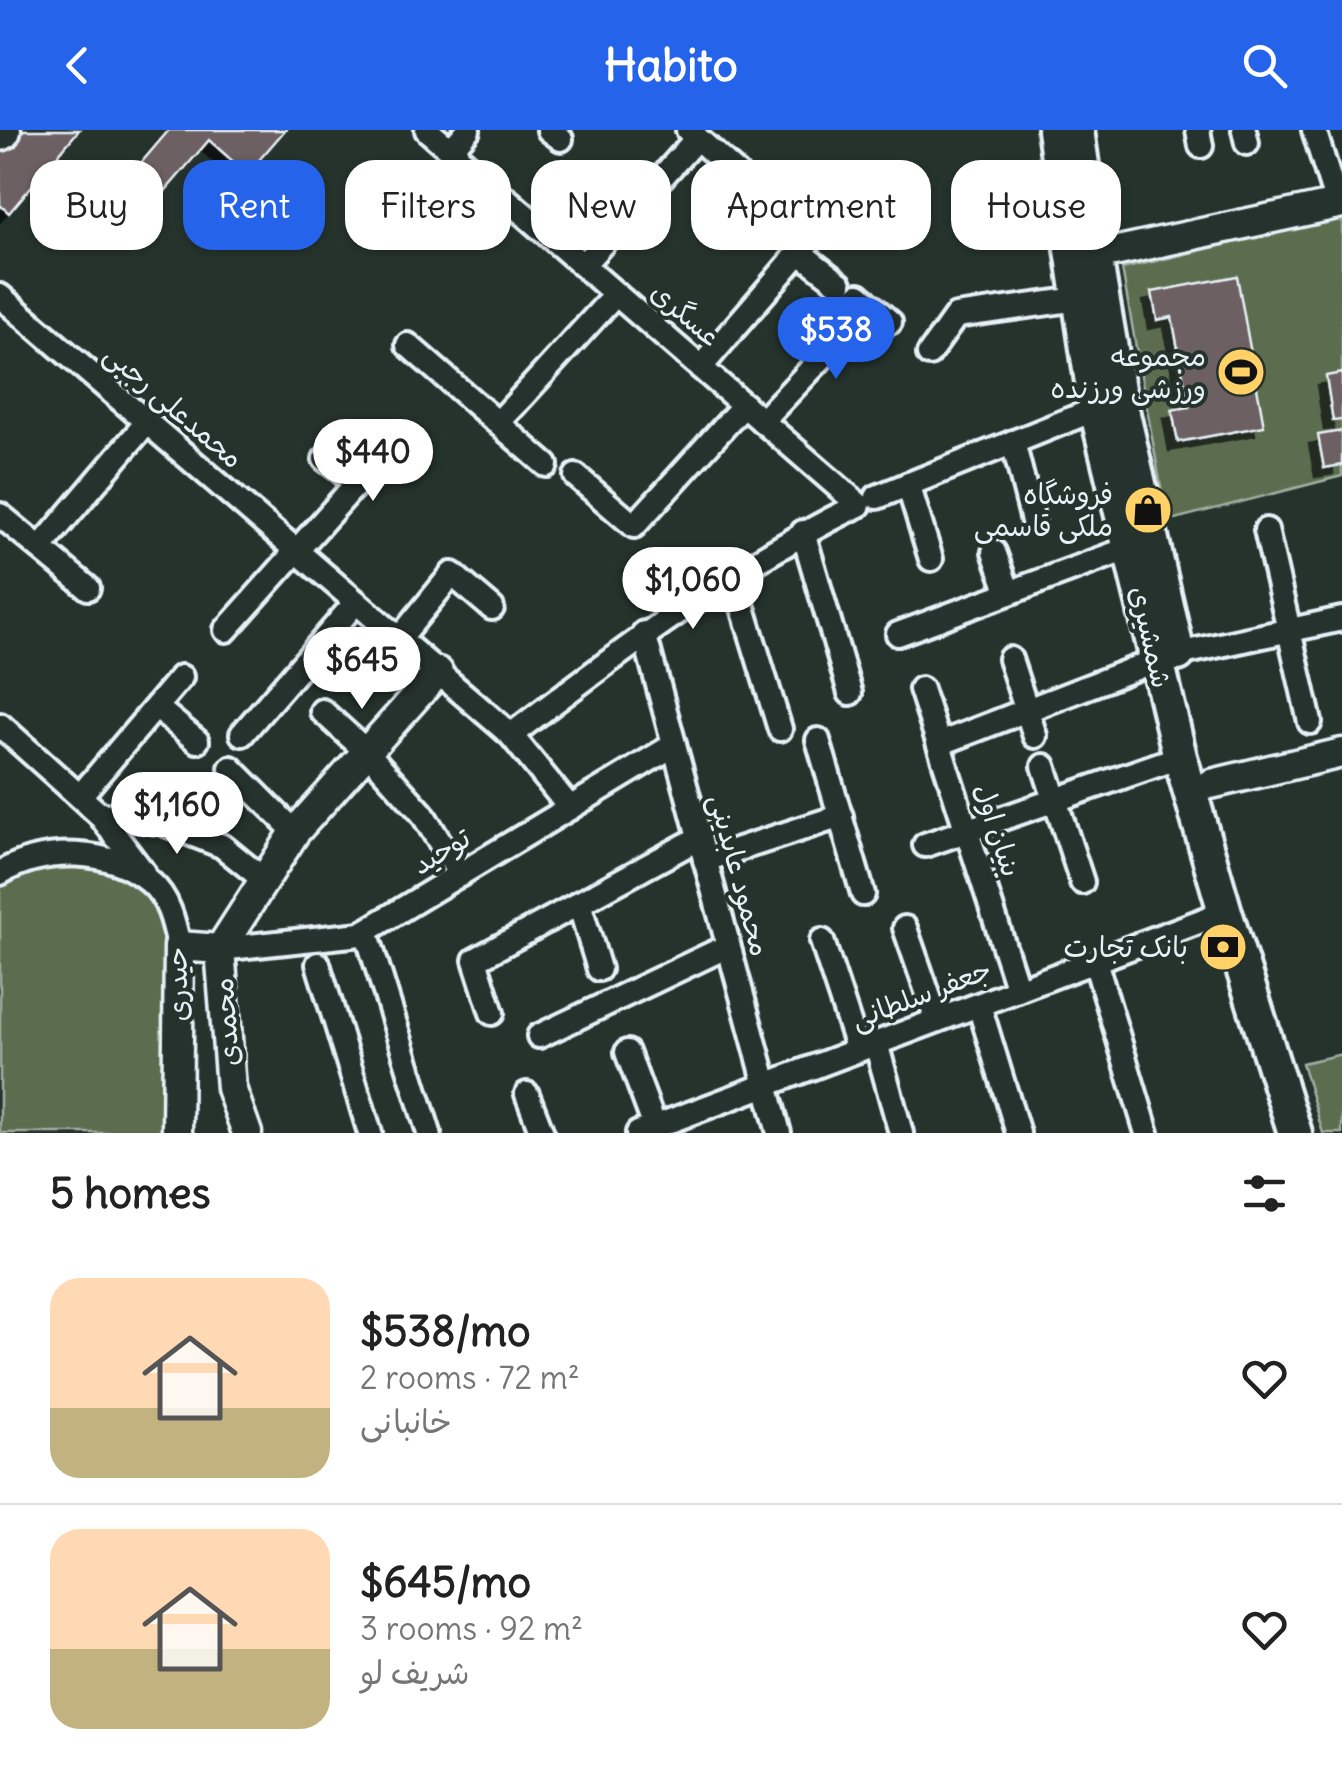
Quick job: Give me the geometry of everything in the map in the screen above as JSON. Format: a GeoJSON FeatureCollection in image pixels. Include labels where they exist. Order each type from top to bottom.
{"type":"FeatureCollection","features":[{"type":"Feature","properties":{"kind":"main road","name":"شمشیری"},"geometry":{"type":"LineString","coordinates":[[1054,130],[1084,258],[1108,405],[1191,754],[1295,1133]]}},
{"type":"Feature","properties":{"kind":"main road","name":"شمشیری"},"geometry":{"type":"LineString","coordinates":[[1077,130],[1084,258]]}},
{"type":"Feature","properties":{"kind":"main road","name":"شمشیری"},"geometry":{"type":"LineString","coordinates":[[1234,908],[1317,1133]]}},
{"type":"Feature","properties":{"kind":"street","name":"عسگری"},"geometry":{"type":"LineString","coordinates":[[427,130],[753,413],[868,501]]}},
{"type":"Feature","properties":{"kind":"street"},"geometry":{"type":"LineString","coordinates":[[451,150],[468,130]]}},
{"type":"Feature","properties":{"kind":"street"},"geometry":{"type":"LineString","coordinates":[[1084,258],[1340,203],[1314,130]]}},
{"type":"Feature","properties":{"kind":"street"},"geometry":{"type":"LineString","coordinates":[[583,265],[692,134],[721,160]]}},
{"type":"Feature","properties":{"kind":"street"},"geometry":{"type":"LineString","coordinates":[[700,367],[800,250]]}},
{"type":"Feature","properties":{"kind":"street"},"geometry":{"type":"LineString","coordinates":[[813,250],[890,322]]}},
{"type":"Feature","properties":{"kind":"street"},"geometry":{"type":"LineString","coordinates":[[498,422],[616,294]]}},
{"type":"Feature","properties":{"kind":"street"},"geometry":{"type":"LineString","coordinates":[[576,476],[634,526],[753,413],[857,295]]}},
{"type":"Feature","properties":{"kind":"street","name":"محمدعلی رجبی"},"geometry":{"type":"LineString","coordinates":[[0,296],[512,735],[570,808]]}},
{"type":"Feature","properties":{"kind":"street"},"geometry":{"type":"LineString","coordinates":[[929,354],[956,316],[1090,297]]}},
{"type":"Feature","properties":{"kind":"street"},"geometry":{"type":"LineString","coordinates":[[408,345],[546,465]]}},
{"type":"Feature","properties":{"kind":"street"},"geometry":{"type":"LineString","coordinates":[[512,735],[644,633],[803,532],[908,484],[1108,405]]}},
{"type":"Feature","properties":{"kind":"street"},"geometry":{"type":"LineString","coordinates":[[40,548],[147,422]]}},
{"type":"Feature","properties":{"kind":"street"},"geometry":{"type":"LineString","coordinates":[[1013,442],[1033,522]]}},
{"type":"Feature","properties":{"kind":"street"},"geometry":{"type":"LineString","coordinates":[[226,630],[356,484],[325,459]]}},
{"type":"Feature","properties":{"kind":"street"},"geometry":{"type":"LineString","coordinates":[[908,484],[931,558]]}},
{"type":"Feature","properties":{"kind":"street"},"geometry":{"type":"LineString","coordinates":[[0,514],[88,588]]}},
{"type":"Feature","properties":{"kind":"street"},"geometry":{"type":"LineString","coordinates":[[1266,530],[1310,722]]}},
{"type":"Feature","properties":{"kind":"street"},"geometry":{"type":"LineString","coordinates":[[803,532],[850,693]]}},
{"type":"Feature","properties":{"kind":"street"},"geometry":{"type":"LineString","coordinates":[[898,634],[1142,544]]}},
{"type":"Feature","properties":{"kind":"street"},"geometry":{"type":"LineString","coordinates":[[994,552],[1009,593]]}},
{"type":"Feature","properties":{"kind":"street"},"geometry":{"type":"LineString","coordinates":[[399,639],[452,574],[492,608]]}},
{"type":"Feature","properties":{"kind":"street"},"geometry":{"type":"LineString","coordinates":[[733,575],[780,730]]}},
{"type":"Feature","properties":{"kind":"street"},"geometry":{"type":"LineString","coordinates":[[242,734],[356,602]]}},
{"type":"Feature","properties":{"kind":"street"},"geometry":{"type":"LineString","coordinates":[[939,744],[1168,657],[1342,618]]}},
{"type":"Feature","properties":{"kind":"street","name":"محمود عابدینی"},"geometry":{"type":"LineString","coordinates":[[644,633],[779,1133]]}},
{"type":"Feature","properties":{"kind":"street"},"geometry":{"type":"LineString","coordinates":[[1010,659],[1035,736]]}},
{"type":"Feature","properties":{"kind":"street","name":"محمدی"},"geometry":{"type":"LineString","coordinates":[[247,1133],[231,1088],[220,949],[295,832],[438,672]]}},
{"type":"Feature","properties":{"kind":"street"},"geometry":{"type":"LineString","coordinates":[[80,796],[181,677]]}},
{"type":"Feature","properties":{"kind":"street","name":"بنیان اول"},"geometry":{"type":"LineString","coordinates":[[922,688],[1018,990]]}},
{"type":"Feature","properties":{"kind":"street"},"geometry":{"type":"LineString","coordinates":[[156,707],[197,741]]}},
{"type":"Feature","properties":{"kind":"street"},"geometry":{"type":"LineString","coordinates":[[322,711],[367,752],[422,813],[460,875]]}},
{"type":"Feature","properties":{"kind":"street","name":"حیدری"},"geometry":{"type":"LineString","coordinates":[[0,724],[98,814],[171,910],[180,946],[177,1133]]}},
{"type":"Feature","properties":{"kind":"street"},"geometry":{"type":"LineString","coordinates":[[818,740],[864,894]]}},
{"type":"Feature","properties":{"kind":"street","name":"توحید"},"geometry":{"type":"LineString","coordinates":[[220,949],[366,931],[674,746]]}},
{"type":"Feature","properties":{"kind":"street"},"geometry":{"type":"LineString","coordinates":[[1202,787],[1342,753]]}},
{"type":"Feature","properties":{"kind":"street"},"geometry":{"type":"LineString","coordinates":[[926,845],[1191,754]]}},
{"type":"Feature","properties":{"kind":"street"},"geometry":{"type":"LineString","coordinates":[[1044,766],[1082,882]]}},
{"type":"Feature","properties":{"kind":"street"},"geometry":{"type":"LineString","coordinates":[[231,768],[295,832]]}},
{"type":"Feature","properties":{"kind":"street"},"geometry":{"type":"LineString","coordinates":[[98,814],[163,823],[222,846],[264,880]]}},
{"type":"Feature","properties":{"kind":"street"},"geometry":{"type":"LineString","coordinates":[[492,1013],[475,960],[579,903],[702,849],[841,816]]}},
{"type":"Feature","properties":{"kind":"street"},"geometry":{"type":"LineString","coordinates":[[0,872],[44,856],[78,854],[122,865],[151,882]]}},
{"type":"Feature","properties":{"kind":"street"},"geometry":{"type":"LineString","coordinates":[[579,903],[598,969]]}},
{"type":"Feature","properties":{"kind":"street","name":"جعفر سلطانی"},"geometry":{"type":"LineString","coordinates":[[661,1128],[1234,908]]}},
{"type":"Feature","properties":{"kind":"street"},"geometry":{"type":"LineString","coordinates":[[905,928],[936,1020]]}},
{"type":"Feature","properties":{"kind":"street"},"geometry":{"type":"LineString","coordinates":[[366,931],[428,1133]]}},
{"type":"Feature","properties":{"kind":"street"},"geometry":{"type":"LineString","coordinates":[[822,942],[901,1133]]}},
{"type":"Feature","properties":{"kind":"street"},"geometry":{"type":"LineString","coordinates":[[180,946],[220,949]]}},
{"type":"Feature","properties":{"kind":"street"},"geometry":{"type":"LineString","coordinates":[[539,1036],[728,946]]}},
{"type":"Feature","properties":{"kind":"street"},"geometry":{"type":"LineString","coordinates":[[1095,961],[1147,1133]]}},
{"type":"Feature","properties":{"kind":"street"},"geometry":{"type":"LineString","coordinates":[[318,964],[370,1133]]}},
{"type":"Feature","properties":{"kind":"street"},"geometry":{"type":"LineString","coordinates":[[979,1004],[1018,1133]]}},
{"type":"Feature","properties":{"kind":"street"},"geometry":{"type":"LineString","coordinates":[[627,1052],[661,1128]]}},
{"type":"Feature","properties":{"kind":"street"},"geometry":{"type":"LineString","coordinates":[[527,1094],[542,1133]]}},
{"type":"Feature","properties":{"kind":"green space","name":"مجموعه ورزشی ورزنده"},"geometry":{"type":"Polygon","coordinates":[[[1342,217],[1342,476],[1167,521],[1122,269],[1342,217]]]}},
{"type":"Feature","properties":{"kind":"green space"},"geometry":{"type":"Polygon","coordinates":[[[61,863],[121,874],[142,890],[159,911],[168,984],[165,1133],[0,1133],[0,886],[23,870],[61,863]]]}},
{"type":"Feature","properties":{"kind":"green space"},"geometry":{"type":"Polygon","coordinates":[[[1342,1054],[1342,1133],[1323,1133],[1302,1063],[1342,1054]]]}},
{"type":"Feature","properties":{"kind":"building"},"geometry":{"type":"Polygon","coordinates":[[[23,130],[79,130],[54,160],[30,160],[30,188],[9,213],[0,205],[0,153],[16,147],[23,130]]]}},
{"type":"Feature","properties":{"kind":"building"},"geometry":{"type":"Polygon","coordinates":[[[169,130],[285,130],[259,160],[231,160],[209,140],[192,160],[183,160],[183,170],[163,194],[163,160],[144,160],[169,130]]]}},
{"type":"Feature","properties":{"kind":"building"},"geometry":{"type":"Polygon","coordinates":[[[1237,276],[1264,426],[1178,442],[1172,410],[1189,407],[1172,317],[1157,320],[1152,292],[1237,276]]]}},
{"type":"Feature","properties":{"kind":"building"},"geometry":{"type":"Polygon","coordinates":[[[1342,373],[1342,420],[1333,421],[1326,376],[1342,373]]]}},
{"type":"Feature","properties":{"kind":"building"},"geometry":{"type":"Polygon","coordinates":[[[1342,431],[1342,465],[1324,468],[1318,435],[1342,431]]]}},
{"type":"Feature","properties":{"kind":"place","name":"مجموعه ورزشی ورزنده"},"geometry":{"type":"Point","coordinates":[1241,372]}},
{"type":"Feature","properties":{"kind":"place","name":"فروشگاه ملکی قاسمی"},"geometry":{"type":"Point","coordinates":[1148,510]}},
{"type":"Feature","properties":{"kind":"place","name":"بانک تجارت"},"geometry":{"type":"Point","coordinates":[1223,947]}}]}
